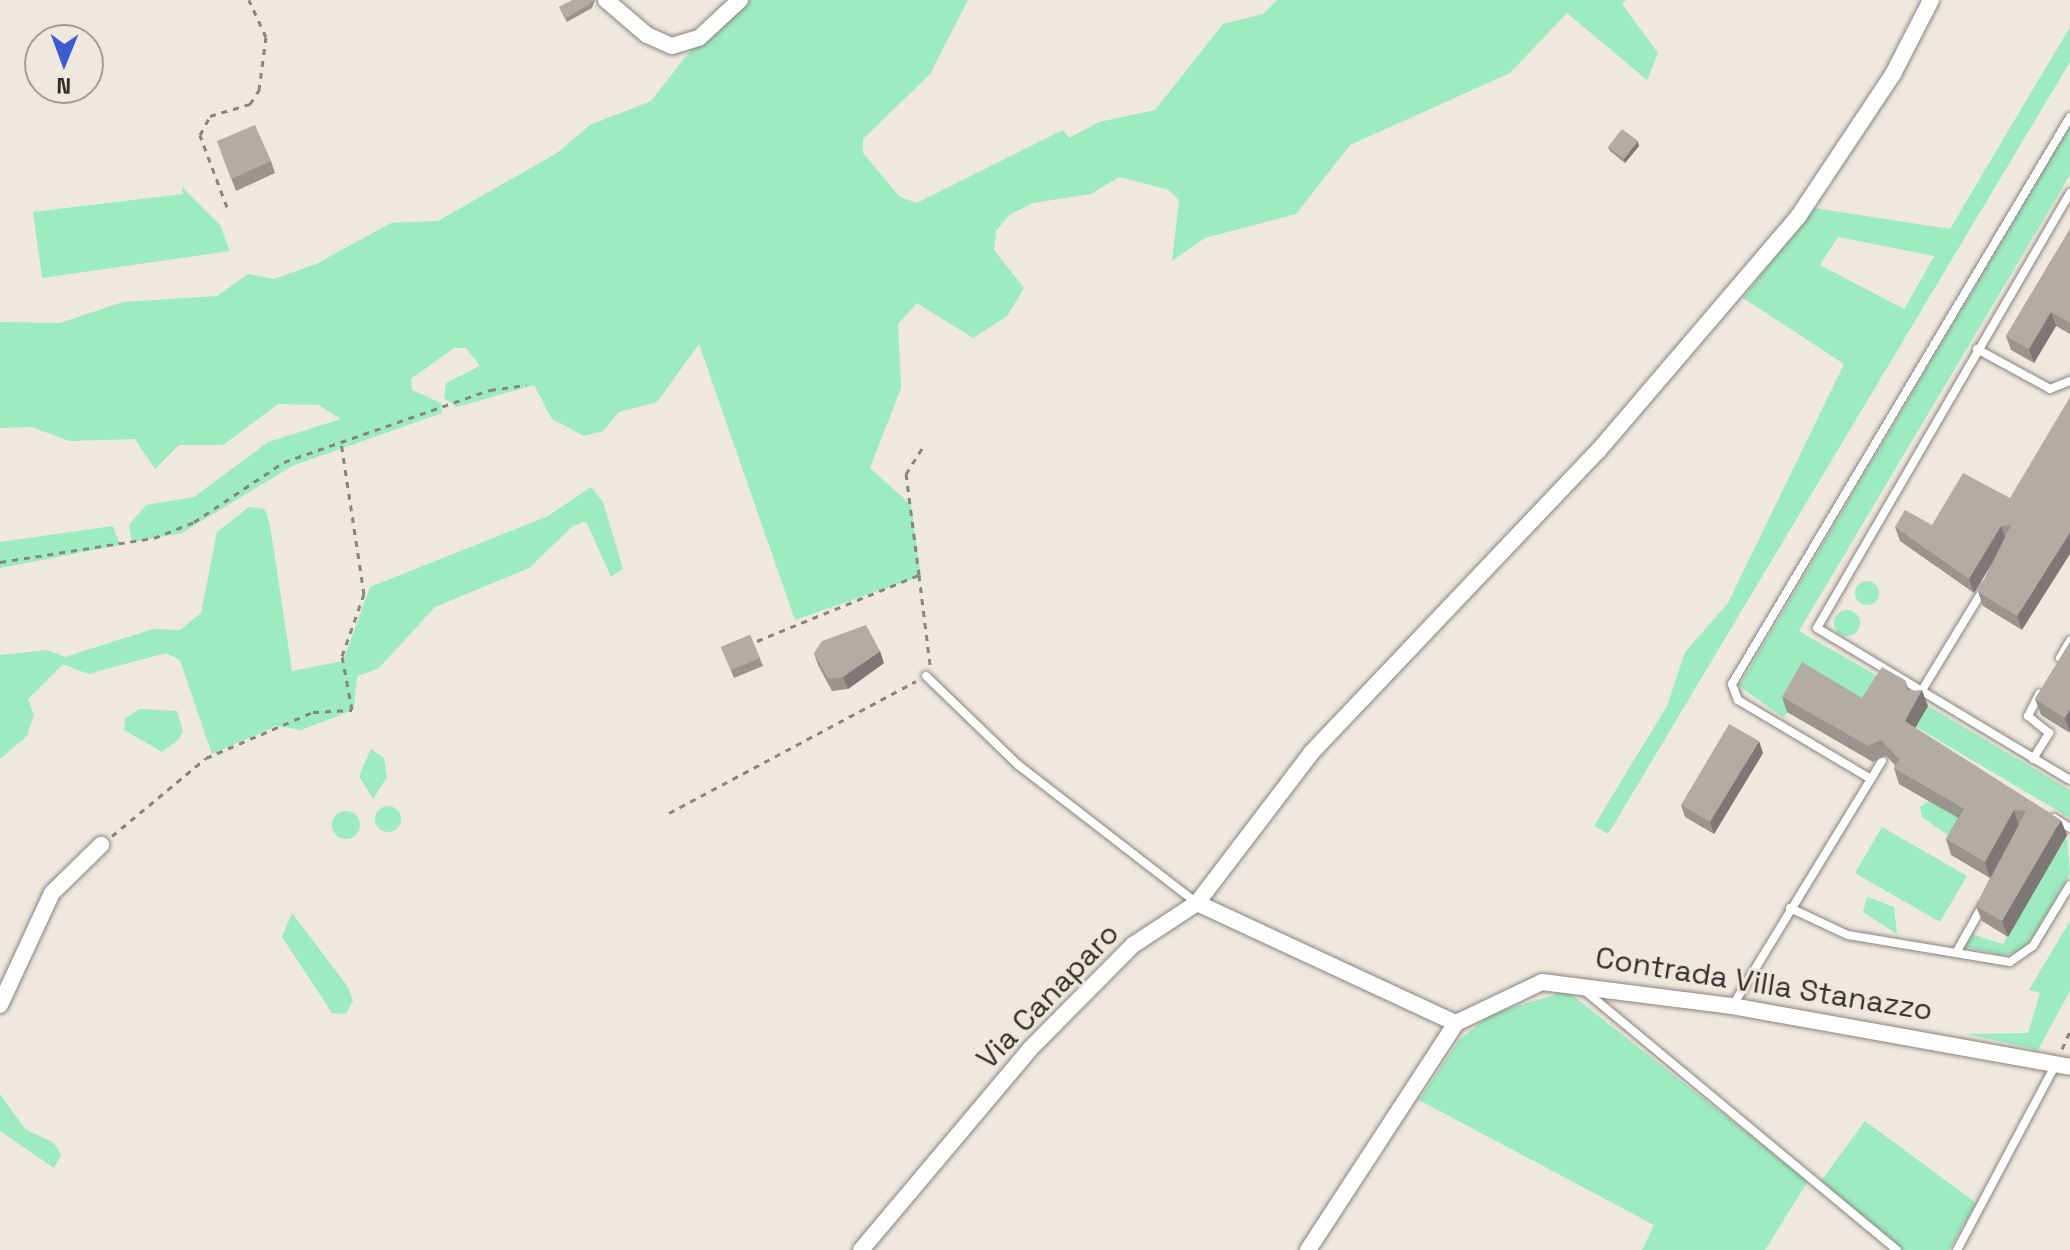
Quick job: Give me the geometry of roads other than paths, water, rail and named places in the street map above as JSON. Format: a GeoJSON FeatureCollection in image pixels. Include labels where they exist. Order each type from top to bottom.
{"type":"FeatureCollection","features":[{"type":"Feature","properties":{"kind":"street"},"geometry":{"type":"LineString","coordinates":[[606,0],[647,35],[672,46],[699,38],[740,0]]}},
{"type":"Feature","properties":{"kind":"street","name":"Via Canaparo"},"geometry":{"type":"LineString","coordinates":[[861,1250],[1030,1049],[1133,945],[1197,903],[1312,752],[1598,451],[1798,217],[1893,74],[1931,0]]}},
{"type":"Feature","properties":{"kind":"street"},"geometry":{"type":"LineString","coordinates":[[0,1005],[52,893],[101,845]]}},
{"type":"Feature","properties":{"kind":"street"},"geometry":{"type":"LineString","coordinates":[[1197,903],[1456,1023],[1308,1250]]}},
{"type":"Feature","properties":{"kind":"street","name":"Contrada Villa Stanazzo"},"geometry":{"type":"LineString","coordinates":[[1456,1023],[1518,990],[1577,981],[2063,1065]]}},
{"type":"Feature","properties":{"kind":"lane"},"geometry":{"type":"LineString","coordinates":[[1871,779],[1738,700],[1732,684],[2070,117]]}},
{"type":"Feature","properties":{"kind":"lane"},"geometry":{"type":"LineString","coordinates":[[2070,193],[1818,618],[1821,635],[1919,695],[2070,780]]}},
{"type":"Feature","properties":{"kind":"lane"},"geometry":{"type":"LineString","coordinates":[[1977,349],[2050,389],[2070,381]]}},
{"type":"Feature","properties":{"kind":"lane"},"geometry":{"type":"LineString","coordinates":[[1919,695],[1995,570]]}},
{"type":"Feature","properties":{"kind":"lane"},"geometry":{"type":"LineString","coordinates":[[2055,667],[2070,641]]}},
{"type":"Feature","properties":{"kind":"lane"},"geometry":{"type":"LineString","coordinates":[[926,676],[1017,764],[1197,903]]}},
{"type":"Feature","properties":{"kind":"lane"},"geometry":{"type":"LineString","coordinates":[[2033,759],[2049,733],[2029,713],[2048,679]]}},
{"type":"Feature","properties":{"kind":"lane"},"geometry":{"type":"LineString","coordinates":[[1732,1006],[1882,761]]}},
{"type":"Feature","properties":{"kind":"lane"},"geometry":{"type":"LineString","coordinates":[[2044,812],[2070,828]]}},
{"type":"Feature","properties":{"kind":"lane"},"geometry":{"type":"LineString","coordinates":[[1790,908],[1848,935],[2021,960],[2070,885]]}},
{"type":"Feature","properties":{"kind":"lane"},"geometry":{"type":"LineString","coordinates":[[1956,953],[1987,898]]}},
{"type":"Feature","properties":{"kind":"lane"},"geometry":{"type":"LineString","coordinates":[[1577,981],[1584,996],[1897,1250]]}},
{"type":"Feature","properties":{"kind":"lane"},"geometry":{"type":"LineString","coordinates":[[1957,1250],[2063,1065]]}}]}
